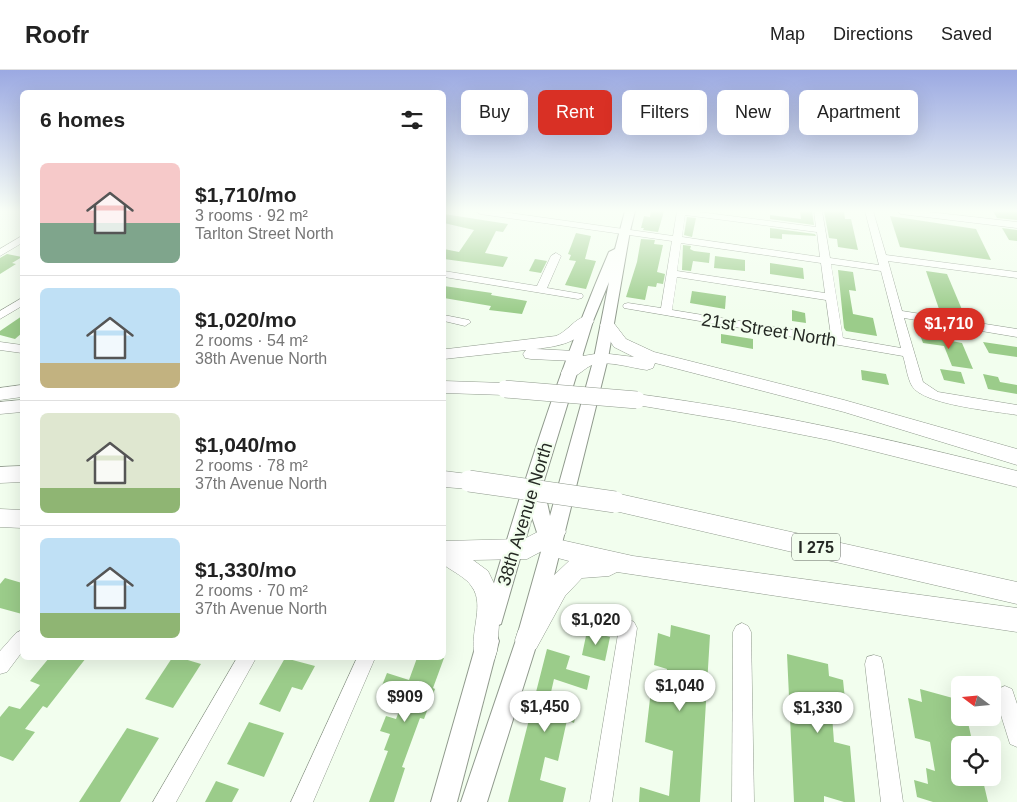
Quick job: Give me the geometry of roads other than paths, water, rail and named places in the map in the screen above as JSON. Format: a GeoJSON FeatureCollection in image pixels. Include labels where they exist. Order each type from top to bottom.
{"type":"FeatureCollection","features":[{"type":"Feature","properties":{"kind":"highway"},"geometry":{"type":"LineString","coordinates":[[446,354],[558,341],[571,336],[586,321]]}},
{"type":"Feature","properties":{"kind":"highway"},"geometry":{"type":"LineString","coordinates":[[608,325],[620,343],[632,350],[720,376],[844,406],[1017,457]]}},
{"type":"Feature","properties":{"kind":"highway"},"geometry":{"type":"LineString","coordinates":[[446,354],[519,353],[576,364],[601,358],[720,376]]}},
{"type":"Feature","properties":{"kind":"highway"},"geometry":{"type":"LineString","coordinates":[[446,387],[571,392],[729,412],[882,445],[1017,479]]}},
{"type":"Feature","properties":{"kind":"highway"},"geometry":{"type":"LineString","coordinates":[[0,394],[20,390]]}},
{"type":"Feature","properties":{"kind":"highway"},"geometry":{"type":"LineString","coordinates":[[0,408],[20,406]]}},
{"type":"Feature","properties":{"kind":"highway"},"geometry":{"type":"LineString","coordinates":[[0,474],[20,474]]}},
{"type":"Feature","properties":{"kind":"highway","name":"I 275"},"geometry":{"type":"LineString","coordinates":[[446,479],[542,490],[615,502],[1017,593]]}},
{"type":"Feature","properties":{"kind":"highway"},"geometry":{"type":"LineString","coordinates":[[0,518],[20,519]]}},
{"type":"Feature","properties":{"kind":"highway"},"geometry":{"type":"LineString","coordinates":[[446,552],[528,549],[551,539],[633,566]]}},
{"type":"Feature","properties":{"kind":"highway"},"geometry":{"type":"LineString","coordinates":[[446,553],[480,578],[489,598],[485,651]]}},
{"type":"Feature","properties":{"kind":"highway"},"geometry":{"type":"LineString","coordinates":[[526,640],[556,588],[577,568],[598,566],[633,566],[1017,620]]}},
{"type":"Feature","properties":{"kind":"main road","name":"38th Avenue North"},"geometry":{"type":"LineString","coordinates":[[444,802],[513,549],[534,482],[576,364],[586,321],[618,245]]}},
{"type":"Feature","properties":{"kind":"main road","name":"38th Avenue North"},"geometry":{"type":"LineString","coordinates":[[474,802],[526,640],[551,539],[587,411],[608,325],[622,245]]}},
{"type":"Feature","properties":{"kind":"main road"},"geometry":{"type":"LineString","coordinates":[[576,364],[587,384],[587,411]]}},
{"type":"Feature","properties":{"kind":"main road"},"geometry":{"type":"LineString","coordinates":[[534,482],[541,516],[551,539]]}},
{"type":"Feature","properties":{"kind":"street"},"geometry":{"type":"LineString","coordinates":[[0,253],[12,245]]}},
{"type":"Feature","properties":{"kind":"street"},"geometry":{"type":"LineString","coordinates":[[666,313],[676,245]]}},
{"type":"Feature","properties":{"kind":"street"},"geometry":{"type":"LineString","coordinates":[[721,245],[885,269]]}},
{"type":"Feature","properties":{"kind":"street"},"geometry":{"type":"LineString","coordinates":[[824,245],[838,341]]}},
{"type":"Feature","properties":{"kind":"street"},"geometry":{"type":"LineString","coordinates":[[879,245],[917,384],[923,390],[935,396],[1017,410]]}},
{"type":"Feature","properties":{"kind":"street"},"geometry":{"type":"LineString","coordinates":[[541,290],[556,256]]}},
{"type":"Feature","properties":{"kind":"street"},"geometry":{"type":"LineString","coordinates":[[882,257],[1017,275]]}},
{"type":"Feature","properties":{"kind":"street"},"geometry":{"type":"LineString","coordinates":[[672,273],[831,297]]}},
{"type":"Feature","properties":{"kind":"street"},"geometry":{"type":"LineString","coordinates":[[446,274],[578,296]]}},
{"type":"Feature","properties":{"kind":"street"},"geometry":{"type":"LineString","coordinates":[[0,316],[20,301]]}},
{"type":"Feature","properties":{"kind":"street","name":"21st Street North"},"geometry":{"type":"LineString","coordinates":[[628,306],[909,353]]}},
{"type":"Feature","properties":{"kind":"street"},"geometry":{"type":"LineString","coordinates":[[898,314],[1017,333]]}},
{"type":"Feature","properties":{"kind":"street"},"geometry":{"type":"LineString","coordinates":[[446,318],[465,322]]}},
{"type":"Feature","properties":{"kind":"street"},"geometry":{"type":"LineString","coordinates":[[0,346],[20,349]]}},
{"type":"Feature","properties":{"kind":"street"},"geometry":{"type":"LineString","coordinates":[[601,802],[628,628]]}},
{"type":"Feature","properties":{"kind":"street"},"geometry":{"type":"LineString","coordinates":[[742,632],[743,802]]}},
{"type":"Feature","properties":{"kind":"street"},"geometry":{"type":"LineString","coordinates":[[0,665],[20,640]]}},
{"type":"Feature","properties":{"kind":"street"},"geometry":{"type":"LineString","coordinates":[[164,802],[246,660]]}},
{"type":"Feature","properties":{"kind":"street"},"geometry":{"type":"LineString","coordinates":[[302,802],[365,660]]}},
{"type":"Feature","properties":{"kind":"street"},"geometry":{"type":"LineString","coordinates":[[874,664],[892,802]]}},
{"type":"Feature","properties":{"kind":"street"},"geometry":{"type":"LineString","coordinates":[[1005,696],[1017,738]]}}]}
